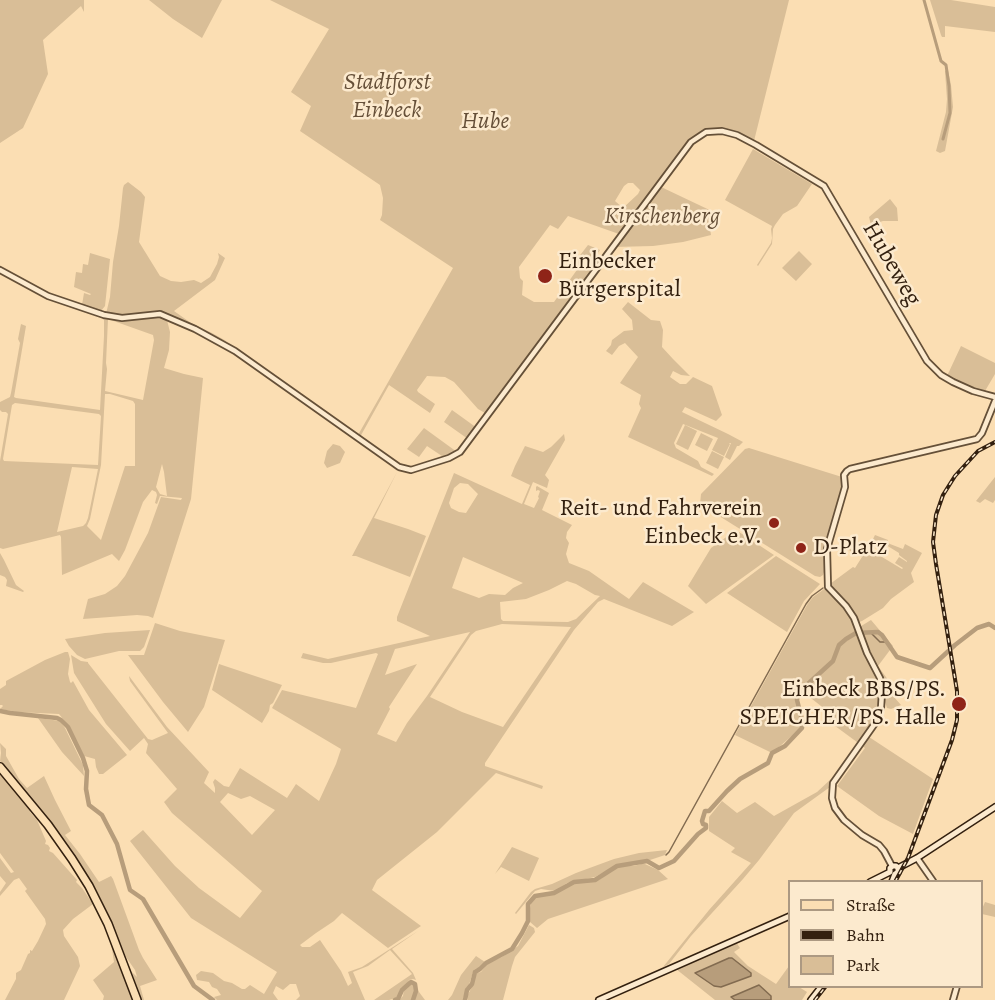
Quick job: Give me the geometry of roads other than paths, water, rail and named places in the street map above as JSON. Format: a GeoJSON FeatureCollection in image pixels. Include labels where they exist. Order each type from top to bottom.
{"type":"FeatureCollection","features":[{"type":"Feature","properties":{"kind":"main road"},"geometry":{"type":"LineString","coordinates":[[0,767],[53,832],[89,886],[108,924],[137,1000]]}},
{"type":"Feature","properties":{"kind":"main road"},"geometry":{"type":"LineString","coordinates":[[874,880],[917,858],[995,807]]}},
{"type":"Feature","properties":{"kind":"main road"},"geometry":{"type":"LineString","coordinates":[[892,880],[894,870]]}},
{"type":"Feature","properties":{"kind":"main road"},"geometry":{"type":"LineString","coordinates":[[599,1000],[788,916]]}},
{"type":"Feature","properties":{"kind":"main road"},"geometry":{"type":"LineString","coordinates":[[812,1000],[821,988]]}},
{"type":"Feature","properties":{"kind":"street","name":"Hubeweg"},"geometry":{"type":"LineString","coordinates":[[0,270],[48,296],[104,315],[122,318],[160,314],[195,329],[235,351],[399,467],[411,470],[459,453],[690,142],[706,132],[722,131],[737,135],[756,145],[793,166],[826,189],[927,361],[941,375],[965,388],[995,399]]}},
{"type":"Feature","properties":{"kind":"street"},"geometry":{"type":"LineString","coordinates":[[894,870],[879,845],[844,820],[831,798],[833,783],[873,727],[880,712],[882,692],[880,678],[850,612],[830,590],[827,549],[845,487],[844,478],[847,471],[977,439],[982,433],[995,399]]}},
{"type":"Feature","properties":{"kind":"street"},"geometry":{"type":"LineString","coordinates":[[917,858],[931,880]]}},
{"type":"Feature","properties":{"kind":"waterway"},"geometry":{"type":"LineString","coordinates":[[924,0],[941,61],[946,65],[949,86],[950,113],[943,139]]}},
{"type":"Feature","properties":{"kind":"waterway"},"geometry":{"type":"LineString","coordinates":[[666,855],[806,604],[823,588]]}},
{"type":"Feature","properties":{"kind":"waterway"},"geometry":{"type":"LineString","coordinates":[[465,1000],[475,972],[486,963],[512,949],[528,921],[528,904],[535,896],[554,893],[574,882],[595,880],[617,866],[647,861],[659,868],[674,861],[706,828],[702,821],[705,811],[709,811],[740,779],[768,763],[772,753],[785,746],[802,728],[797,700],[799,692],[833,661],[839,645],[846,639],[856,633],[878,632],[897,657],[930,668],[977,628],[989,624],[995,628]]}},
{"type":"Feature","properties":{"kind":"waterway"},"geometry":{"type":"LineString","coordinates":[[872,634],[880,642],[886,642]]}},
{"type":"Feature","properties":{"kind":"waterway"},"geometry":{"type":"LineString","coordinates":[[0,711],[57,718],[68,727],[87,771],[86,789],[89,805],[102,815],[117,844],[130,890],[143,899],[194,986],[213,1000]]}},
{"type":"Feature","properties":{"kind":"waterway"},"geometry":{"type":"LineString","coordinates":[[395,1000],[411,982],[415,984],[416,991],[413,1000]]}},
{"type":"Feature","properties":{"kind":"railway"},"geometry":{"type":"LineString","coordinates":[[896,880],[908,858],[952,740],[957,720],[957,691],[933,542],[936,515],[943,495],[955,476],[978,451],[995,442]]}},
{"type":"Feature","properties":{"kind":"railway"},"geometry":{"type":"LineString","coordinates":[[815,1000],[824,988]]}},
{"type":"Feature","properties":{"kind":"place","name":"Einbecker Bürgerspital"},"geometry":{"type":"Point","coordinates":[545,276]}},
{"type":"Feature","properties":{"kind":"place","name":"Reit- und Fahrverein Einbeck e.V."},"geometry":{"type":"Point","coordinates":[774,523]}},
{"type":"Feature","properties":{"kind":"place","name":"D-Platz"},"geometry":{"type":"Point","coordinates":[801,548]}},
{"type":"Feature","properties":{"kind":"place","name":"Einbeck BBS/PS. SPEICHER/PS. Halle"},"geometry":{"type":"Point","coordinates":[959,704]}},
{"type":"Feature","properties":{"kind":"park label","name":"Stadtforst Einbeck"},"geometry":{"type":"Point","coordinates":[387,97]}},
{"type":"Feature","properties":{"kind":"park label","name":"Hube"},"geometry":{"type":"Point","coordinates":[485,122]}},
{"type":"Feature","properties":{"kind":"park label","name":"Kirschenberg"},"geometry":{"type":"Point","coordinates":[662,217]}}]}
